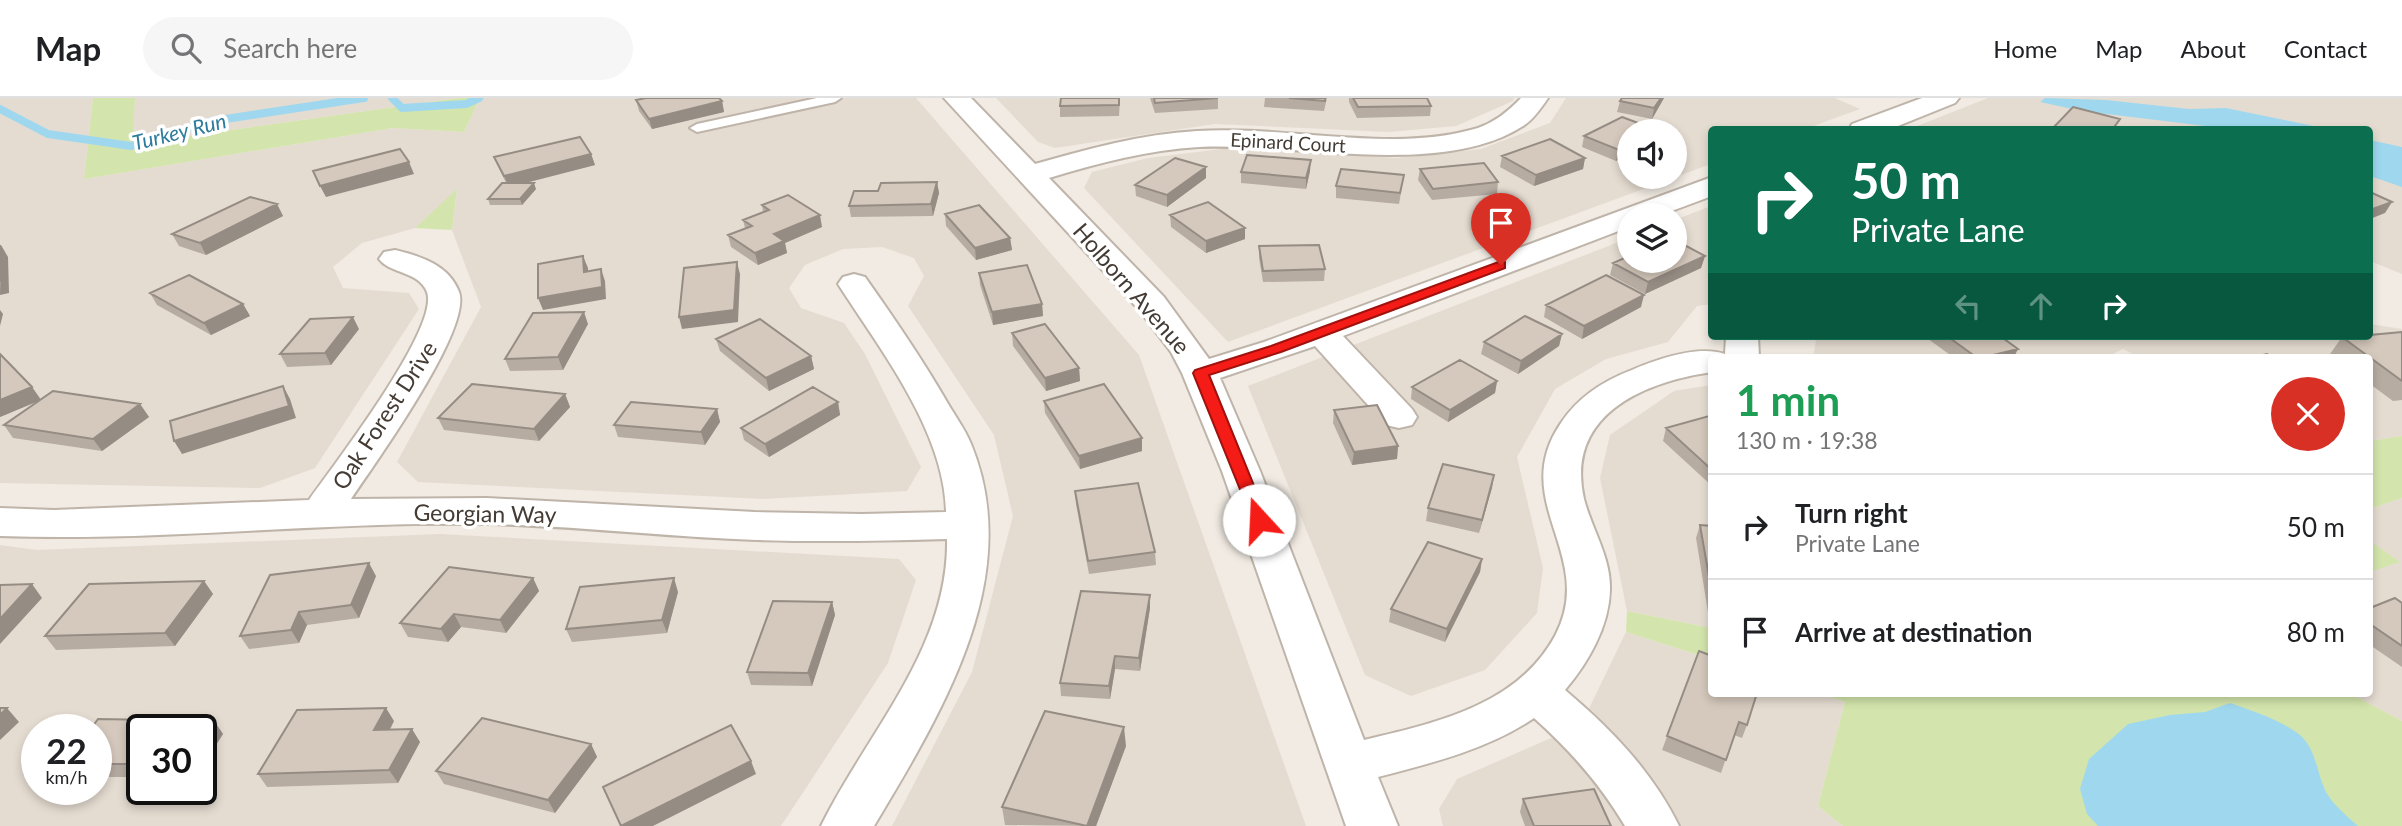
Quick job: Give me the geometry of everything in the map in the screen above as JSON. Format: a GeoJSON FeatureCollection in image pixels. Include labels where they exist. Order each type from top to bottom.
{"type":"FeatureCollection","features":[{"type":"Feature","properties":{"kind":"street","name":"Holborn Avenue"},"geometry":{"type":"LineString","coordinates":[[957,98],[1152,304],[1187,350],[1200,373],[1241,471],[1372,826]]}},
{"type":"Feature","properties":{"kind":"street","name":"Epinard Court"},"geometry":{"type":"LineString","coordinates":[[1031,174],[1112,151],[1195,139],[1271,139],[1385,147],[1447,142],[1501,126],[1518,116],[1535,98]]}},
{"type":"Feature","properties":{"kind":"street"},"geometry":{"type":"LineString","coordinates":[[1872,126],[1946,98]]}},
{"type":"Feature","properties":{"kind":"street"},"geometry":{"type":"LineString","coordinates":[[1667,203],[1708,188]]}},
{"type":"Feature","properties":{"kind":"street"},"geometry":{"type":"LineString","coordinates":[[1200,373],[1321,332],[1617,222]]}},
{"type":"Feature","properties":{"kind":"street","name":"Oak Forest Drive"},"geometry":{"type":"LineString","coordinates":[[321,513],[428,350],[444,319],[445,299],[440,284],[426,271],[395,259]]}},
{"type":"Feature","properties":{"kind":"street"},"geometry":{"type":"LineString","coordinates":[[847,826],[918,709],[944,650],[963,591],[969,525],[965,488],[952,445],[916,379],[854,284]]}},
{"type":"Feature","properties":{"kind":"street"},"geometry":{"type":"LineString","coordinates":[[1321,332],[1399,417]]}},
{"type":"Feature","properties":{"kind":"street"},"geometry":{"type":"LineString","coordinates":[[1350,764],[1461,734],[1504,714],[1535,692],[1570,651],[1584,620],[1589,589],[1586,557],[1563,496],[1562,467],[1568,439],[1591,408],[1628,383],[1708,358]]}},
{"type":"Feature","properties":{"kind":"street","name":"Georgian Way"},"geometry":{"type":"LineString","coordinates":[[0,522],[54,524],[321,513],[487,511],[755,526],[862,528],[969,525]]}},
{"type":"Feature","properties":{"kind":"street"},"geometry":{"type":"LineString","coordinates":[[1535,692],[1582,732],[1619,773],[1653,826]]}},
{"type":"Feature","properties":{"kind":"lane"},"geometry":{"type":"LineString","coordinates":[[697,128],[835,98]]}},
{"type":"Feature","properties":{"kind":"shaded area"},"geometry":{"type":"Polygon","coordinates":[[[0,98],[93,98],[84,179],[393,128],[464,132],[480,98],[916,98],[1139,355],[1306,826],[892,826],[972,672],[1013,516],[994,435],[908,306],[924,276],[914,258],[882,247],[843,249],[805,265],[789,288],[801,308],[844,323],[865,354],[921,467],[907,491],[764,499],[418,482],[397,462],[481,307],[452,230],[457,190],[415,228],[362,243],[333,267],[343,288],[409,293],[419,309],[315,468],[260,488],[0,483],[0,98]]]}},
{"type":"Feature","properties":{"kind":"shaded area"},"geometry":{"type":"Polygon","coordinates":[[[135,98],[459,98],[131,144],[135,98]]]}},
{"type":"Feature","properties":{"kind":"shaded area"},"geometry":{"type":"Polygon","coordinates":[[[996,98],[1514,98],[1513,101],[1456,126],[1389,132],[1215,124],[1055,148],[1038,142],[996,98]]]}},
{"type":"Feature","properties":{"kind":"shaded area"},"geometry":{"type":"Polygon","coordinates":[[[1566,98],[1835,98],[1860,109],[1813,126],[1708,126],[1708,165],[1687,173],[1687,119],[1617,119],[1617,189],[1643,189],[1228,342],[1084,188],[1092,172],[1148,158],[1221,149],[1287,149],[1395,158],[1481,149],[1550,123],[1566,98]]]}},
{"type":"Feature","properties":{"kind":"shaded area"},"geometry":{"type":"Polygon","coordinates":[[[1988,98],[2402,98],[2402,274],[2373,262],[2373,126],[1917,126],[1988,98]]]}},
{"type":"Feature","properties":{"kind":"shaded area"},"geometry":{"type":"Polygon","coordinates":[[[1708,207],[1708,304],[1697,306],[1668,342],[1606,359],[1555,389],[1517,457],[1543,568],[1537,613],[1485,670],[1411,696],[1365,675],[1248,386],[1617,243],[1617,273],[1687,273],[1687,215],[1708,207]]]}},
{"type":"Feature","properties":{"kind":"shaded area"},"geometry":{"type":"Polygon","coordinates":[[[2373,324],[2402,329],[2402,436],[2373,441],[2373,354],[2132,354],[2123,349],[2113,354],[1814,354],[1816,341],[2373,340],[2373,324]]]}},
{"type":"Feature","properties":{"kind":"shaded area"},"geometry":{"type":"Polygon","coordinates":[[[1708,385],[1708,627],[1627,611],[1600,478],[1610,435],[1674,391],[1708,385]]]}},
{"type":"Feature","properties":{"kind":"shaded area"},"geometry":{"type":"Polygon","coordinates":[[[2402,498],[2402,721],[2357,697],[2373,697],[2373,571],[2399,562],[2373,543],[2373,508],[2402,498]]]}},
{"type":"Feature","properties":{"kind":"shaded area"},"geometry":{"type":"Polygon","coordinates":[[[440,534],[899,559],[916,580],[888,663],[781,826],[0,826],[0,545],[37,550],[440,534]]]}},
{"type":"Feature","properties":{"kind":"shaded area"},"geometry":{"type":"Polygon","coordinates":[[[1626,632],[1708,658],[1708,697],[1830,697],[1845,702],[1818,806],[1843,826],[1443,826],[1439,809],[1457,779],[1581,725],[1626,632]]]}},
{"type":"Feature","properties":{"kind":"green space"},"geometry":{"type":"Polygon","coordinates":[[[93,98],[135,98],[132,144],[459,98],[480,98],[464,132],[393,128],[84,179],[93,98]]]}},
{"type":"Feature","properties":{"kind":"green space"},"geometry":{"type":"Polygon","coordinates":[[[457,189],[452,230],[415,228],[457,189]]]}},
{"type":"Feature","properties":{"kind":"green space"},"geometry":{"type":"Polygon","coordinates":[[[2402,436],[2402,498],[2373,508],[2373,441],[2402,436]]]}},
{"type":"Feature","properties":{"kind":"green space"},"geometry":{"type":"Polygon","coordinates":[[[2373,543],[2400,562],[2373,571],[2373,543]]]}},
{"type":"Feature","properties":{"kind":"green space"},"geometry":{"type":"Polygon","coordinates":[[[1627,611],[1708,627],[1708,658],[1626,632],[1627,611]]]}},
{"type":"Feature","properties":{"kind":"green space"},"geometry":{"type":"Polygon","coordinates":[[[1830,697],[2357,697],[2402,721],[2402,826],[1843,826],[1818,806],[1845,702],[1830,697]]]}},
{"type":"Feature","properties":{"kind":"water"},"geometry":{"type":"Polygon","coordinates":[[[2045,98],[2106,100],[2189,109],[2226,108],[2313,126],[2205,126],[2082,111],[2040,102],[2045,98]]]}},
{"type":"Feature","properties":{"kind":"water"},"geometry":{"type":"Polygon","coordinates":[[[2373,141],[2402,147],[2402,187],[2373,177],[2373,141]]]}},
{"type":"Feature","properties":{"kind":"water"},"geometry":{"type":"Polygon","coordinates":[[[2230,703],[2276,720],[2300,735],[2313,754],[2328,795],[2358,826],[2098,826],[2087,814],[2080,789],[2089,759],[2128,724],[2170,715],[2205,712],[2230,703]]]}},
{"type":"Feature","properties":{"kind":"building"},"geometry":{"type":"Polygon","coordinates":[[[719,98],[722,101],[649,119],[636,100],[719,98]]]}},
{"type":"Feature","properties":{"kind":"building"},"geometry":{"type":"Polygon","coordinates":[[[1061,98],[1119,98],[1119,105],[1060,106],[1061,98]]]}},
{"type":"Feature","properties":{"kind":"building"},"geometry":{"type":"Polygon","coordinates":[[[1154,98],[1218,98],[1155,103],[1154,98]]]}},
{"type":"Feature","properties":{"kind":"building"},"geometry":{"type":"Polygon","coordinates":[[[1289,98],[1325,98],[1325,101],[1289,98]]]}},
{"type":"Feature","properties":{"kind":"building"},"geometry":{"type":"Polygon","coordinates":[[[1353,98],[1427,98],[1431,106],[1358,107],[1353,98]]]}},
{"type":"Feature","properties":{"kind":"building"},"geometry":{"type":"Polygon","coordinates":[[[1622,98],[1661,98],[1654,108],[1620,101],[1622,98]]]}},
{"type":"Feature","properties":{"kind":"building"},"geometry":{"type":"Polygon","coordinates":[[[2073,107],[2120,119],[2115,126],[2055,126],[2073,107]]]}},
{"type":"Feature","properties":{"kind":"building"},"geometry":{"type":"Polygon","coordinates":[[[1617,120],[1617,149],[1584,136],[1617,120]]]}},
{"type":"Feature","properties":{"kind":"building"},"geometry":{"type":"Polygon","coordinates":[[[580,137],[591,154],[504,176],[494,157],[580,137]]]}},
{"type":"Feature","properties":{"kind":"building"},"geometry":{"type":"Polygon","coordinates":[[[1550,139],[1585,158],[1536,175],[1502,156],[1550,139]]]}},
{"type":"Feature","properties":{"kind":"building"},"geometry":{"type":"Polygon","coordinates":[[[400,149],[409,162],[320,186],[313,171],[400,149]]]}},
{"type":"Feature","properties":{"kind":"building"},"geometry":{"type":"Polygon","coordinates":[[[1247,155],[1311,160],[1306,178],[1241,172],[1247,155]]]}},
{"type":"Feature","properties":{"kind":"building"},"geometry":{"type":"Polygon","coordinates":[[[1175,158],[1206,167],[1167,195],[1135,185],[1175,158]]]}},
{"type":"Feature","properties":{"kind":"building"},"geometry":{"type":"Polygon","coordinates":[[[1484,163],[1498,182],[1433,189],[1420,169],[1484,163]]]}},
{"type":"Feature","properties":{"kind":"building"},"geometry":{"type":"Polygon","coordinates":[[[1341,169],[1404,175],[1400,193],[1336,186],[1341,169]]]}},
{"type":"Feature","properties":{"kind":"building"},"geometry":{"type":"Polygon","coordinates":[[[937,182],[931,204],[849,206],[854,191],[878,191],[881,183],[937,182]]]}},
{"type":"Feature","properties":{"kind":"building"},"geometry":{"type":"Polygon","coordinates":[[[502,183],[534,183],[520,199],[488,199],[502,183]]]}},
{"type":"Feature","properties":{"kind":"building"},"geometry":{"type":"Polygon","coordinates":[[[2373,193],[2392,202],[2373,209],[2373,193]]]}},
{"type":"Feature","properties":{"kind":"building"},"geometry":{"type":"Polygon","coordinates":[[[788,195],[820,215],[774,234],[784,241],[755,253],[728,235],[752,226],[743,220],[769,210],[762,205],[788,195]]]}},
{"type":"Feature","properties":{"kind":"building"},"geometry":{"type":"Polygon","coordinates":[[[250,197],[277,204],[200,243],[172,234],[250,197]]]}},
{"type":"Feature","properties":{"kind":"building"},"geometry":{"type":"Polygon","coordinates":[[[1208,202],[1245,228],[1206,241],[1170,215],[1208,202]]]}},
{"type":"Feature","properties":{"kind":"building"},"geometry":{"type":"Polygon","coordinates":[[[979,205],[1010,238],[975,248],[945,214],[979,205]]]}},
{"type":"Feature","properties":{"kind":"building"},"geometry":{"type":"Polygon","coordinates":[[[1319,245],[1325,269],[1263,271],[1259,246],[1319,245]]]}},
{"type":"Feature","properties":{"kind":"building"},"geometry":{"type":"Polygon","coordinates":[[[1687,246],[1705,256],[1687,264],[1687,246]]]}},
{"type":"Feature","properties":{"kind":"building"},"geometry":{"type":"Polygon","coordinates":[[[583,256],[584,272],[601,269],[602,287],[538,298],[538,264],[583,256]]]}},
{"type":"Feature","properties":{"kind":"building"},"geometry":{"type":"Polygon","coordinates":[[[737,262],[734,310],[679,317],[684,268],[737,262]]]}},
{"type":"Feature","properties":{"kind":"building"},"geometry":{"type":"Polygon","coordinates":[[[1027,265],[1042,304],[992,312],[979,273],[1027,265]]]}},
{"type":"Feature","properties":{"kind":"building"},"geometry":{"type":"Polygon","coordinates":[[[1631,273],[1668,273],[1648,282],[1631,273]]]}},
{"type":"Feature","properties":{"kind":"building"},"geometry":{"type":"Polygon","coordinates":[[[189,275],[243,304],[204,323],[150,293],[189,275]]]}},
{"type":"Feature","properties":{"kind":"building"},"geometry":{"type":"Polygon","coordinates":[[[1606,275],[1644,295],[1584,326],[1546,305],[1606,275]]]}},
{"type":"Feature","properties":{"kind":"building"},"geometry":{"type":"Polygon","coordinates":[[[584,312],[558,357],[505,359],[533,313],[584,312]]]}},
{"type":"Feature","properties":{"kind":"building"},"geometry":{"type":"Polygon","coordinates":[[[1525,316],[1562,334],[1521,361],[1484,342],[1525,316]]]}},
{"type":"Feature","properties":{"kind":"building"},"geometry":{"type":"Polygon","coordinates":[[[353,317],[325,353],[280,354],[310,319],[353,317]]]}},
{"type":"Feature","properties":{"kind":"building"},"geometry":{"type":"Polygon","coordinates":[[[760,319],[811,356],[766,378],[716,339],[760,319]]]}},
{"type":"Feature","properties":{"kind":"building"},"geometry":{"type":"Polygon","coordinates":[[[1045,324],[1079,368],[1045,378],[1012,333],[1045,324]]]}},
{"type":"Feature","properties":{"kind":"building"},"geometry":{"type":"Polygon","coordinates":[[[2402,332],[2402,381],[2373,360],[2373,354],[2365,354],[2346,340],[2373,340],[2373,335],[2402,332]]]}},
{"type":"Feature","properties":{"kind":"building"},"geometry":{"type":"Polygon","coordinates":[[[1953,340],[2006,340],[2018,349],[1997,354],[1972,354],[1953,340]]]}},
{"type":"Feature","properties":{"kind":"building"},"geometry":{"type":"Polygon","coordinates":[[[0,354],[32,387],[0,400],[0,354]]]}},
{"type":"Feature","properties":{"kind":"building"},"geometry":{"type":"Polygon","coordinates":[[[1460,360],[1497,381],[1450,410],[1412,387],[1460,360]]]}},
{"type":"Feature","properties":{"kind":"building"},"geometry":{"type":"Polygon","coordinates":[[[472,384],[565,394],[534,429],[438,418],[472,384]]]}},
{"type":"Feature","properties":{"kind":"building"},"geometry":{"type":"Polygon","coordinates":[[[1104,384],[1142,438],[1079,456],[1044,401],[1104,384]]]}},
{"type":"Feature","properties":{"kind":"building"},"geometry":{"type":"Polygon","coordinates":[[[283,386],[289,406],[174,441],[170,421],[283,386]]]}},
{"type":"Feature","properties":{"kind":"building"},"geometry":{"type":"Polygon","coordinates":[[[813,387],[838,402],[765,444],[741,428],[813,387]]]}},
{"type":"Feature","properties":{"kind":"building"},"geometry":{"type":"Polygon","coordinates":[[[53,391],[140,404],[93,439],[4,425],[53,391]]]}},
{"type":"Feature","properties":{"kind":"building"},"geometry":{"type":"Polygon","coordinates":[[[631,402],[717,409],[701,432],[614,425],[631,402]]]}},
{"type":"Feature","properties":{"kind":"building"},"geometry":{"type":"Polygon","coordinates":[[[1377,405],[1398,446],[1354,452],[1334,410],[1377,405]]]}},
{"type":"Feature","properties":{"kind":"building"},"geometry":{"type":"Polygon","coordinates":[[[1708,416],[1708,466],[1666,428],[1708,416]]]}},
{"type":"Feature","properties":{"kind":"building"},"geometry":{"type":"Polygon","coordinates":[[[1443,464],[1494,475],[1482,520],[1428,508],[1443,464]]]}},
{"type":"Feature","properties":{"kind":"building"},"geometry":{"type":"Polygon","coordinates":[[[1138,483],[1155,552],[1088,561],[1075,491],[1138,483]]]}},
{"type":"Feature","properties":{"kind":"building"},"geometry":{"type":"Polygon","coordinates":[[[1700,525],[1708,526],[1708,571],[1700,525]]]}},
{"type":"Feature","properties":{"kind":"building"},"geometry":{"type":"Polygon","coordinates":[[[1428,542],[1482,559],[1447,629],[1391,609],[1428,542]]]}},
{"type":"Feature","properties":{"kind":"building"},"geometry":{"type":"Polygon","coordinates":[[[369,563],[351,605],[299,612],[291,630],[240,636],[270,575],[369,563]]]}},
{"type":"Feature","properties":{"kind":"building"},"geometry":{"type":"Polygon","coordinates":[[[449,567],[533,578],[500,620],[454,614],[441,629],[400,623],[449,567]]]}},
{"type":"Feature","properties":{"kind":"building"},"geometry":{"type":"Polygon","coordinates":[[[674,578],[662,620],[566,629],[580,587],[674,578]]]}},
{"type":"Feature","properties":{"kind":"building"},"geometry":{"type":"Polygon","coordinates":[[[204,581],[165,633],[45,636],[89,584],[204,581]]]}},
{"type":"Feature","properties":{"kind":"building"},"geometry":{"type":"Polygon","coordinates":[[[32,584],[0,619],[0,585],[32,584]]]}},
{"type":"Feature","properties":{"kind":"building"},"geometry":{"type":"Polygon","coordinates":[[[1081,591],[1150,595],[1139,658],[1115,656],[1109,686],[1060,683],[1081,591]]]}},
{"type":"Feature","properties":{"kind":"building"},"geometry":{"type":"Polygon","coordinates":[[[2395,598],[2402,603],[2402,646],[2373,626],[2373,607],[2395,598]]]}},
{"type":"Feature","properties":{"kind":"building"},"geometry":{"type":"Polygon","coordinates":[[[773,601],[832,602],[808,673],[747,672],[773,601]]]}},
{"type":"Feature","properties":{"kind":"building"},"geometry":{"type":"Polygon","coordinates":[[[1699,651],[1708,654],[1708,697],[1756,697],[1747,725],[1739,722],[1726,760],[1667,736],[1699,651]]]}},
{"type":"Feature","properties":{"kind":"building"},"geometry":{"type":"Polygon","coordinates":[[[386,708],[374,730],[412,729],[389,770],[258,774],[297,710],[386,708]]]}},
{"type":"Feature","properties":{"kind":"building"},"geometry":{"type":"Polygon","coordinates":[[[1045,711],[1124,727],[1087,826],[1002,807],[1045,711]]]}},
{"type":"Feature","properties":{"kind":"building"},"geometry":{"type":"Polygon","coordinates":[[[482,718],[591,744],[548,800],[436,771],[482,718]]]}},
{"type":"Feature","properties":{"kind":"building"},"geometry":{"type":"Polygon","coordinates":[[[112,719],[126,719],[126,764],[112,764],[112,719]]]}},
{"type":"Feature","properties":{"kind":"building"},"geometry":{"type":"Polygon","coordinates":[[[731,725],[751,761],[621,826],[603,787],[731,725]]]}},
{"type":"Feature","properties":{"kind":"building"},"geometry":{"type":"Polygon","coordinates":[[[1594,789],[1611,826],[1534,826],[1523,799],[1594,789]]]}},
{"type":"Feature","properties":{"kind":"waterway","name":"Turkey Run"},"geometry":{"type":"LineString","coordinates":[[0,109],[48,134],[131,146],[212,121],[364,98]]}},
{"type":"Feature","properties":{"kind":"waterway","name":"Turkey Run"},"geometry":{"type":"LineString","coordinates":[[392,98],[402,108],[466,104],[479,98]]}},
{"type":"Feature","properties":{"kind":"route"},"geometry":{"type":"LineString","coordinates":[[1259,520],[1208,387],[1200,373],[1276,349],[1501,265]]}}]}
